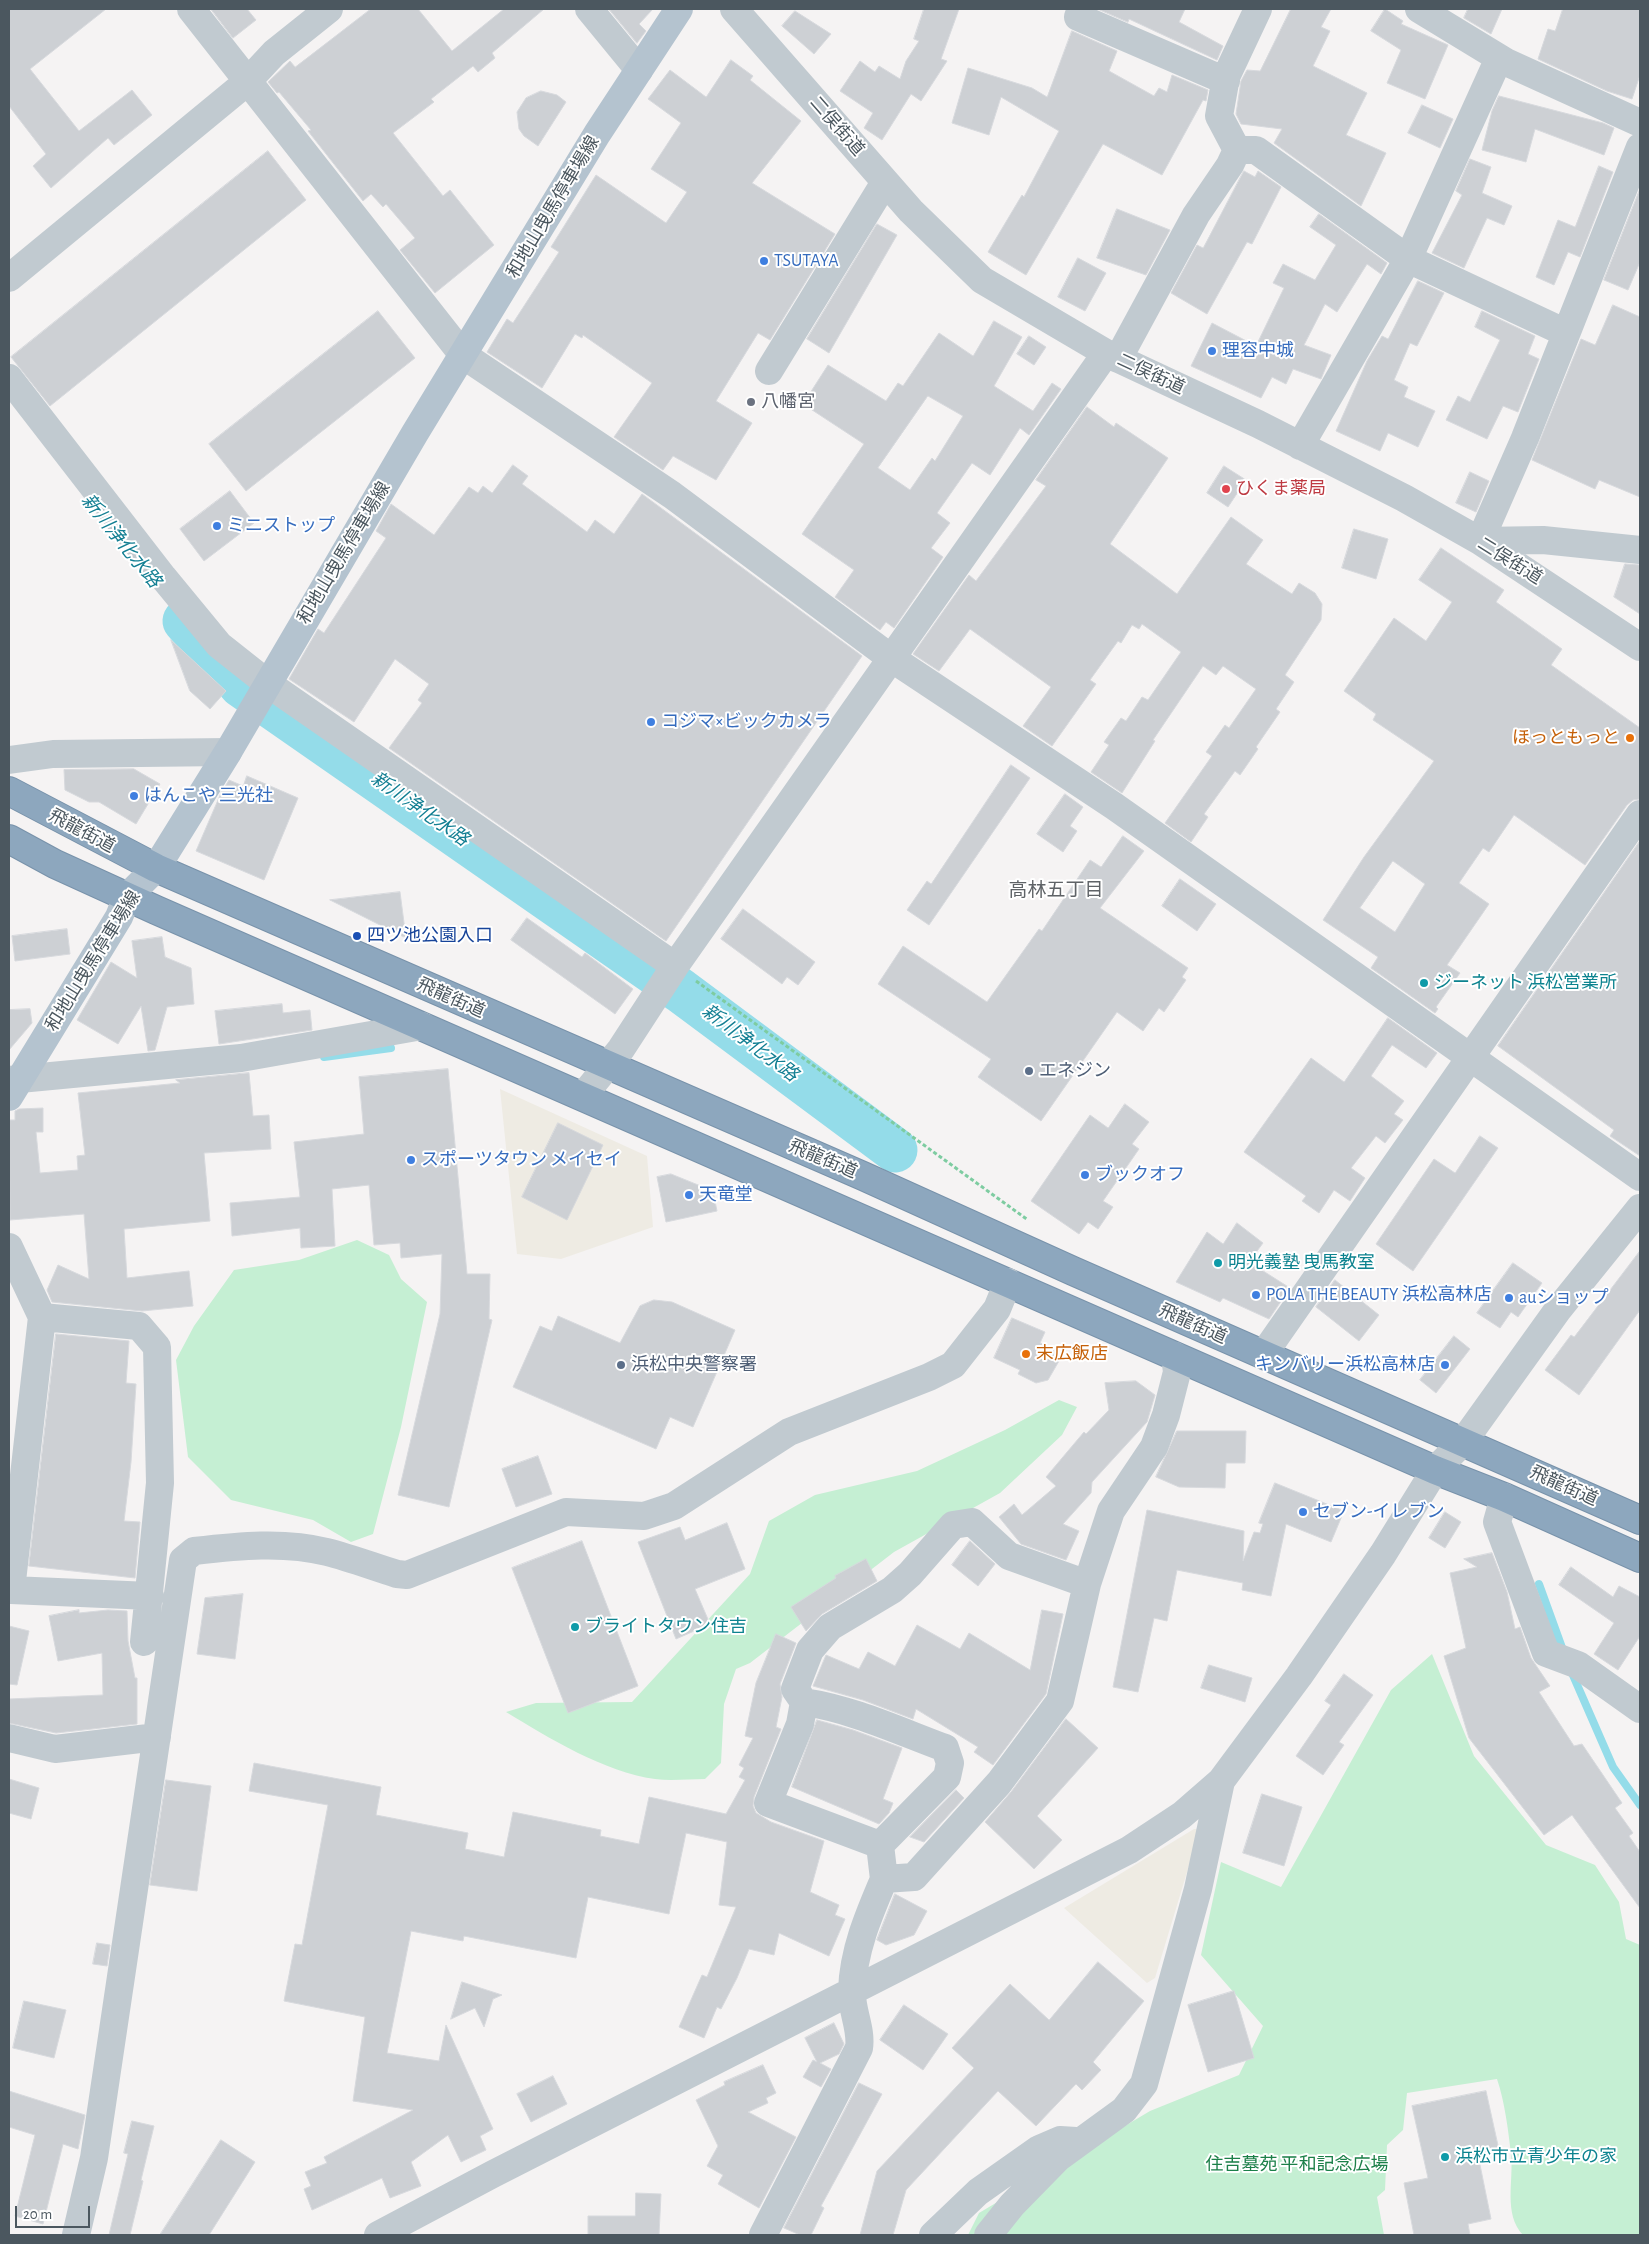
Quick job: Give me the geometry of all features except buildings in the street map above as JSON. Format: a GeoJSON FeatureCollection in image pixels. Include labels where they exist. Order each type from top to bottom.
{"type":"FeatureCollection","features":[{"type":"Feature","properties":{"kind":"highway","name":"飛龍街道"},"geometry":{"type":"LineString","coordinates":[[9,791],[156,868],[863,1176],[1263,1355],[1640,1520]]}},
{"type":"Feature","properties":{"kind":"highway","name":"飛龍街道"},"geometry":{"type":"LineString","coordinates":[[9,839],[55,864],[127,897],[1640,1558]]}},
{"type":"Feature","properties":{"kind":"main road","name":"和地山曳馬停車場線"},"geometry":{"type":"LineString","coordinates":[[12,1085],[119,917],[127,897],[156,868],[228,752],[463,354],[597,134],[679,9]]}},
{"type":"Feature","properties":{"kind":"street"},"geometry":{"type":"LineString","coordinates":[[191,9],[463,354],[672,495],[891,658],[1114,806],[1357,975],[1468,1058],[1640,1177]]}},
{"type":"Feature","properties":{"kind":"street"},"geometry":{"type":"LineString","coordinates":[[9,278],[247,82],[274,53],[329,9]]}},
{"type":"Feature","properties":{"kind":"street"},"geometry":{"type":"LineString","coordinates":[[589,9],[639,70]]}},
{"type":"Feature","properties":{"kind":"street","name":"二俣街道"},"geometry":{"type":"LineString","coordinates":[[734,9],[911,212],[982,280],[1112,356],[1404,498],[1480,541],[1640,647]]}},
{"type":"Feature","properties":{"kind":"street"},"geometry":{"type":"LineString","coordinates":[[1081,9],[1078,17],[1226,81]]}},
{"type":"Feature","properties":{"kind":"street"},"geometry":{"type":"LineString","coordinates":[[1237,150],[1219,116],[1226,81],[1258,9]]}},
{"type":"Feature","properties":{"kind":"street"},"geometry":{"type":"LineString","coordinates":[[1419,9],[1499,58],[1640,122]]}},
{"type":"Feature","properties":{"kind":"street"},"geometry":{"type":"LineString","coordinates":[[1300,446],[1408,259],[1499,58]]}},
{"type":"Feature","properties":{"kind":"street"},"geometry":{"type":"LineString","coordinates":[[1640,147],[1525,438],[1480,541],[1543,540],[1640,550]]}},
{"type":"Feature","properties":{"kind":"street"},"geometry":{"type":"LineString","coordinates":[[1237,150],[1256,150],[1408,259],[1566,333]]}},
{"type":"Feature","properties":{"kind":"street"},"geometry":{"type":"LineString","coordinates":[[582,1096],[621,1049],[675,966],[891,658],[1112,356],[1237,150]]}},
{"type":"Feature","properties":{"kind":"street"},"geometry":{"type":"LineString","coordinates":[[769,371],[886,182]]}},
{"type":"Feature","properties":{"kind":"street"},"geometry":{"type":"LineString","coordinates":[[9,378],[163,577],[219,645],[262,692],[675,966]]}},
{"type":"Feature","properties":{"kind":"street"},"geometry":{"type":"LineString","coordinates":[[9,760],[53,754],[228,752]]}},
{"type":"Feature","properties":{"kind":"street"},"geometry":{"type":"LineString","coordinates":[[1263,1355],[1468,1058],[1640,814]]}},
{"type":"Feature","properties":{"kind":"street"},"geometry":{"type":"LineString","coordinates":[[12,1085],[241,1058],[422,1026]]}},
{"type":"Feature","properties":{"kind":"street"},"geometry":{"type":"LineString","coordinates":[[378,2235],[493,2174],[1129,1850],[1182,1815],[1221,1781],[1305,1668],[1383,1554],[1435,1470],[1463,1442],[1557,1311],[1640,1208]]}},
{"type":"Feature","properties":{"kind":"street"},"geometry":{"type":"LineString","coordinates":[[9,1247],[42,1317],[11,1590],[150,1596]]}},
{"type":"Feature","properties":{"kind":"street"},"geometry":{"type":"LineString","coordinates":[[76,2235],[94,2158],[183,1560],[187,1554],[194,1551],[261,1544],[327,1552],[397,1574],[407,1575],[566,1512],[644,1516],[674,1506],[789,1432],[929,1377],[952,1364],[997,1309],[1004,1297],[1008,1282]]}},
{"type":"Feature","properties":{"kind":"street"},"geometry":{"type":"LineString","coordinates":[[42,1317],[139,1326],[157,1346],[160,1483],[144,1642]]}},
{"type":"Feature","properties":{"kind":"street"},"geometry":{"type":"LineString","coordinates":[[884,1879],[914,1877],[999,1783],[1060,1701],[1086,1584],[1112,1511],[1154,1447],[1166,1415],[1177,1372],[1175,1356]]}},
{"type":"Feature","properties":{"kind":"street"},"geometry":{"type":"LineString","coordinates":[[1504,1497],[1497,1522],[1546,1652],[1578,1665],[1640,1709]]}},
{"type":"Feature","properties":{"kind":"street"},"geometry":{"type":"LineString","coordinates":[[880,1845],[946,1778],[950,1763],[945,1748],[880,1723],[804,1702],[794,1689],[810,1650],[830,1627],[892,1590],[910,1574],[953,1525],[972,1522],[1009,1556],[1086,1584]]}},
{"type":"Feature","properties":{"kind":"street"},"geometry":{"type":"LineString","coordinates":[[804,1702],[800,1724],[768,1803],[880,1845]]}},
{"type":"Feature","properties":{"kind":"street"},"geometry":{"type":"LineString","coordinates":[[9,1738],[55,1750],[157,1737]]}},
{"type":"Feature","properties":{"kind":"street"},"geometry":{"type":"LineString","coordinates":[[988,2235],[1018,2198],[1058,2158],[1124,2110],[1144,2084],[1198,1889],[1221,1781]]}},
{"type":"Feature","properties":{"kind":"street"},"geometry":{"type":"LineString","coordinates":[[763,2235],[858,2048],[860,2040],[852,1992],[863,1927],[884,1879],[880,1845]]}},
{"type":"Feature","properties":{"kind":"street"},"geometry":{"type":"LineString","coordinates":[[932,2235],[978,2192],[1039,2148],[1060,2140],[1080,2142]]}},
{"type":"Feature","properties":{"kind":"path"},"geometry":{"type":"LineString","coordinates":[[675,966],[1034,1224]]}},
{"type":"Feature","properties":{"kind":"shaded area"},"geometry":{"type":"Polygon","coordinates":[[[500,1089],[647,1156],[653,1227],[561,1259],[517,1254],[500,1089]]]}},
{"type":"Feature","properties":{"kind":"shaded area"},"geometry":{"type":"Polygon","coordinates":[[[1194,1829],[1200,1829],[1155,1978],[1147,1983],[1064,1908],[1194,1829]]]}},
{"type":"Feature","properties":{"kind":"green space"},"geometry":{"type":"Polygon","coordinates":[[[357,1240],[389,1255],[401,1279],[427,1302],[401,1427],[373,1534],[351,1542],[313,1520],[231,1500],[188,1457],[176,1360],[194,1326],[234,1270],[299,1260],[357,1240]]]}},
{"type":"Feature","properties":{"kind":"green space"},"geometry":{"type":"Polygon","coordinates":[[[1059,1400],[1077,1407],[1062,1435],[1000,1493],[894,1552],[750,1663],[736,1669],[724,1704],[721,1763],[705,1779],[655,1779],[616,1769],[578,1753],[506,1712],[536,1703],[632,1702],[750,1574],[769,1521],[815,1495],[917,1471],[1005,1430],[1059,1400]]]}},
{"type":"Feature","properties":{"kind":"green space","name":"住吉墓苑 平和記念広場"},"geometry":{"type":"Polygon","coordinates":[[[1432,1654],[1474,1756],[1546,1845],[1595,1865],[1619,1902],[1626,1939],[1640,1945],[1640,2235],[1523,2235],[1517,2227],[1511,2207],[1511,2154],[1504,2107],[1497,2079],[1407,2093],[1403,2130],[1387,2145],[1385,2190],[1377,2197],[1384,2235],[968,2235],[979,2213],[1150,2111],[1239,2075],[1263,2026],[1201,1955],[1221,1862],[1281,1887],[1391,1690],[1432,1654]]]}},
{"type":"Feature","properties":{"kind":"waterway","name":"新川浄化水路"},"geometry":{"type":"LineString","coordinates":[[185,621],[241,685],[681,991],[895,1150]]}},
{"type":"Feature","properties":{"kind":"waterway"},"geometry":{"type":"LineString","coordinates":[[324,1057],[391,1048]]}},
{"type":"Feature","properties":{"kind":"waterway"},"geometry":{"type":"LineString","coordinates":[[1539,1584],[1564,1653]]}},
{"type":"Feature","properties":{"kind":"waterway"},"geometry":{"type":"LineString","coordinates":[[1572,1673],[1613,1767],[1640,1805]]}},
{"type":"Feature","properties":{"kind":"place","name":"TSUTAYA"},"geometry":{"type":"Point","coordinates":[764,261]}},
{"type":"Feature","properties":{"kind":"place","name":"理容中城"},"geometry":{"type":"Point","coordinates":[1212,351]}},
{"type":"Feature","properties":{"kind":"place","name":"八幡宮"},"geometry":{"type":"Point","coordinates":[751,402]}},
{"type":"Feature","properties":{"kind":"place","name":"ひくま薬局"},"geometry":{"type":"Point","coordinates":[1226,489]}},
{"type":"Feature","properties":{"kind":"place","name":"ミニストップ"},"geometry":{"type":"Point","coordinates":[217,526]}},
{"type":"Feature","properties":{"kind":"place","name":"コジマ×ビックカメラ"},"geometry":{"type":"Point","coordinates":[651,722]}},
{"type":"Feature","properties":{"kind":"place","name":"ほっともっと"},"geometry":{"type":"Point","coordinates":[1630,738]}},
{"type":"Feature","properties":{"kind":"place","name":"はんこや 三光社"},"geometry":{"type":"Point","coordinates":[134,796]}},
{"type":"Feature","properties":{"kind":"place","name":"四ツ池公園入口"},"geometry":{"type":"Point","coordinates":[357,936]}},
{"type":"Feature","properties":{"kind":"place","name":"ジーネット 浜松営業所"},"geometry":{"type":"Point","coordinates":[1424,983]}},
{"type":"Feature","properties":{"kind":"place","name":"エネジン"},"geometry":{"type":"Point","coordinates":[1029,1071]}},
{"type":"Feature","properties":{"kind":"place","name":"スポーツタウン メイセイ"},"geometry":{"type":"Point","coordinates":[411,1160]}},
{"type":"Feature","properties":{"kind":"place","name":"ブックオフ"},"geometry":{"type":"Point","coordinates":[1085,1175]}},
{"type":"Feature","properties":{"kind":"place","name":"天竜堂"},"geometry":{"type":"Point","coordinates":[689,1195]}},
{"type":"Feature","properties":{"kind":"place","name":"明光義塾 曳馬教室"},"geometry":{"type":"Point","coordinates":[1218,1263]}},
{"type":"Feature","properties":{"kind":"place","name":"POLA THE BEAUTY 浜松高林店"},"geometry":{"type":"Point","coordinates":[1256,1295]}},
{"type":"Feature","properties":{"kind":"place","name":"auショップ"},"geometry":{"type":"Point","coordinates":[1509,1298]}},
{"type":"Feature","properties":{"kind":"place","name":"末広飯店"},"geometry":{"type":"Point","coordinates":[1026,1354]}},
{"type":"Feature","properties":{"kind":"place","name":"浜松中央警察署"},"geometry":{"type":"Point","coordinates":[621,1365]}},
{"type":"Feature","properties":{"kind":"place","name":"キンバリー浜松高林店"},"geometry":{"type":"Point","coordinates":[1445,1365]}},
{"type":"Feature","properties":{"kind":"place","name":"セブン-イレブン"},"geometry":{"type":"Point","coordinates":[1303,1512]}},
{"type":"Feature","properties":{"kind":"place","name":"ブライトタウン住吉"},"geometry":{"type":"Point","coordinates":[575,1627]}},
{"type":"Feature","properties":{"kind":"place","name":"浜松市立青少年の家"},"geometry":{"type":"Point","coordinates":[1445,2157]}},
{"type":"Feature","properties":{"kind":"district","name":"高林五丁目"},"geometry":{"type":"Point","coordinates":[1056,890]}}]}
